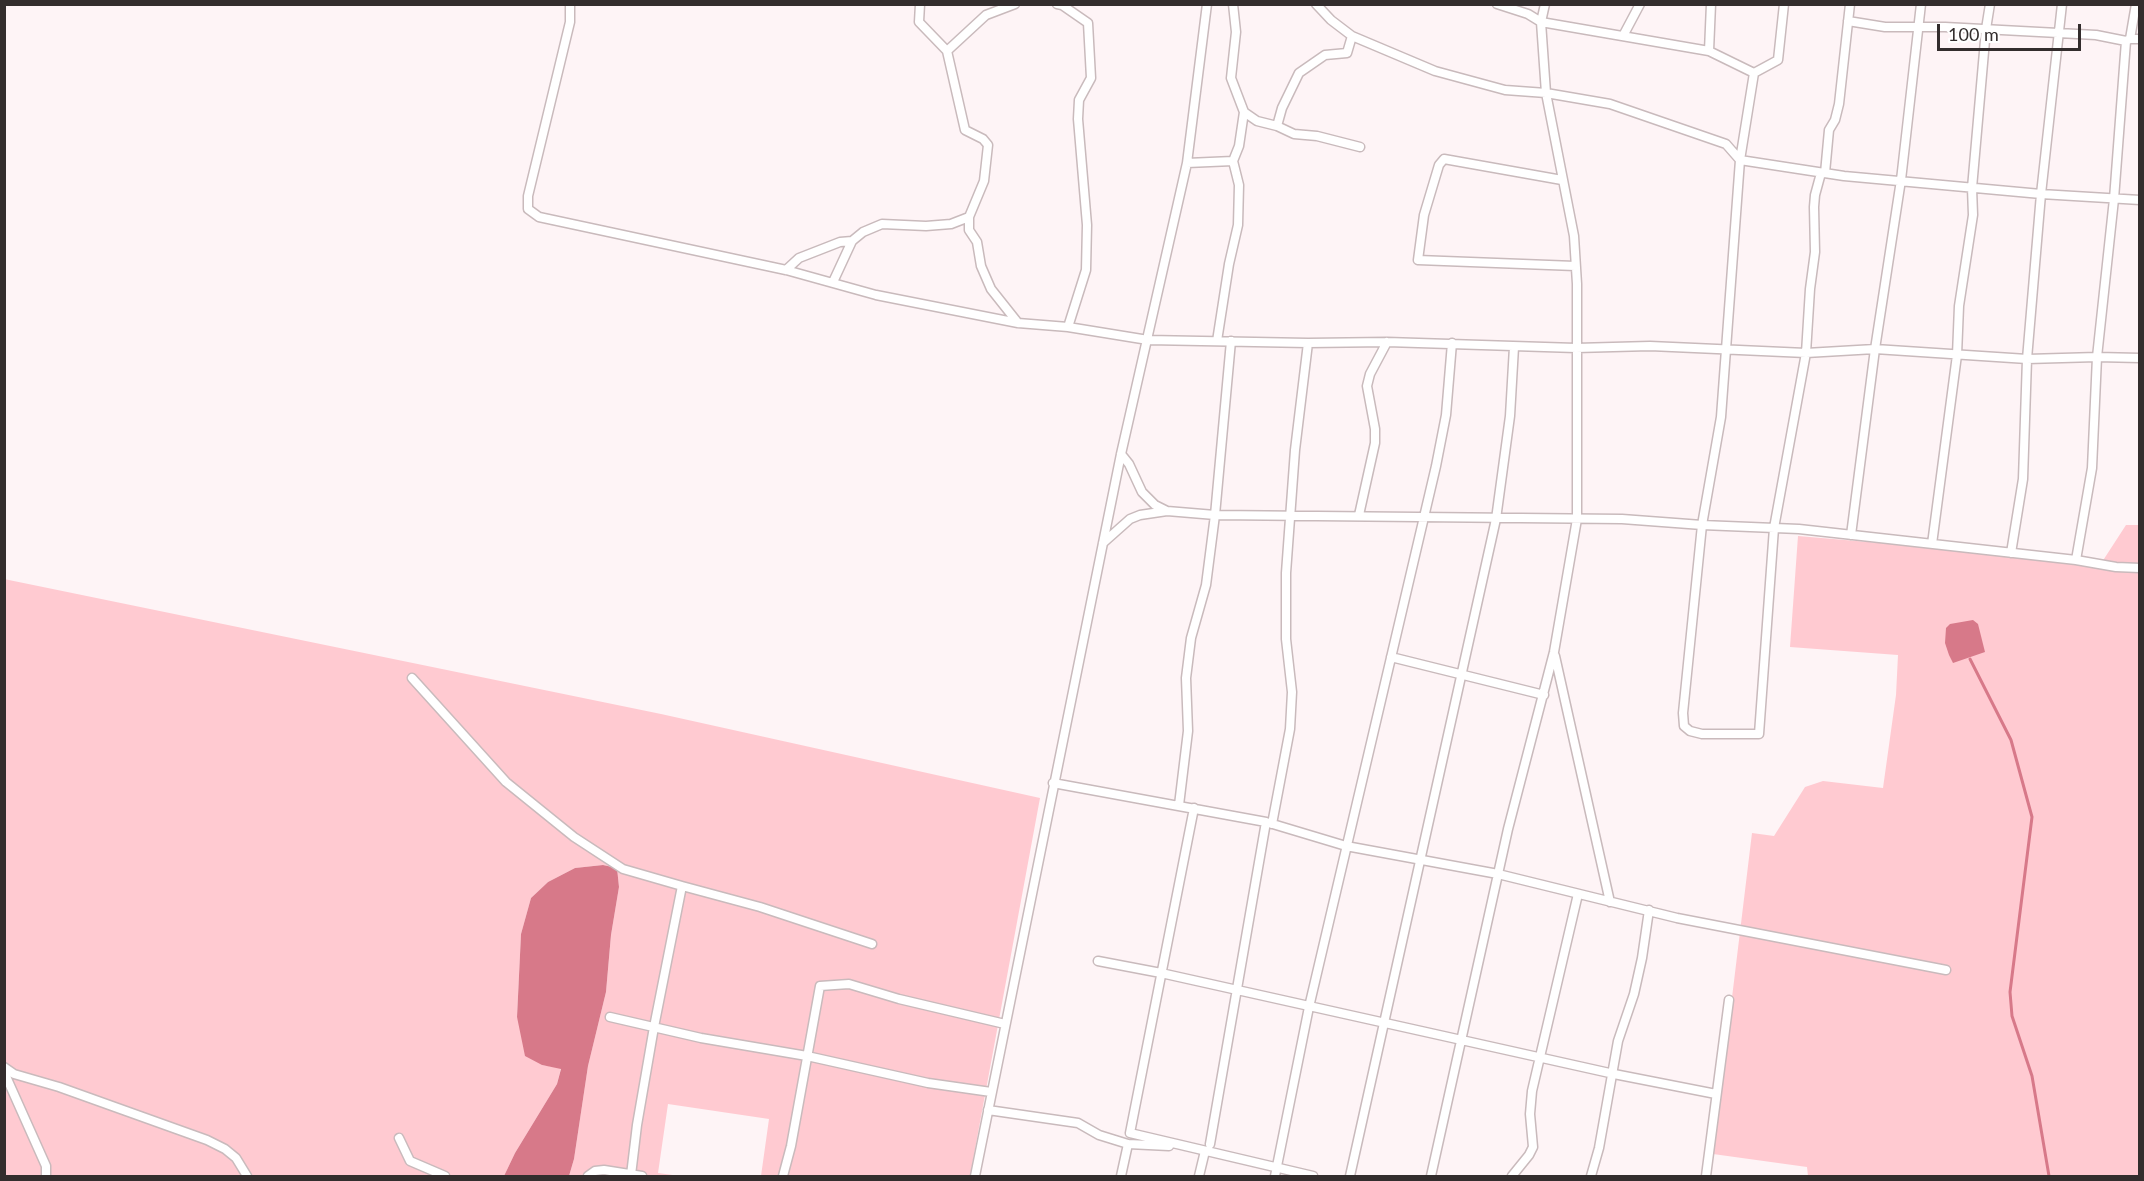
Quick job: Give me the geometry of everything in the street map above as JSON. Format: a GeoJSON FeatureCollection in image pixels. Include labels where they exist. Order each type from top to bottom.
{"type":"FeatureCollection","features":[{"type":"Feature","properties":{"kind":"street"},"geometry":{"type":"LineString","coordinates":[[570,4],[570,22],[528,196],[528,209],[539,217],[786,270],[876,295],[1018,323],[1068,327],[1148,340],[1452,343],[1576,348],[1650,346],[1806,353],[1875,349],[2027,359],[2139,358]]}},
{"type":"Feature","properties":{"kind":"street"},"geometry":{"type":"LineString","coordinates":[[920,4],[919,22],[947,51],[965,130],[983,139],[988,145],[984,181],[969,217],[969,230],[977,242],[981,266],[990,289],[1018,323]]}},
{"type":"Feature","properties":{"kind":"street"},"geometry":{"type":"LineString","coordinates":[[947,51],[986,15],[1015,4]]}},
{"type":"Feature","properties":{"kind":"street"},"geometry":{"type":"LineString","coordinates":[[1057,4],[1088,23],[1091,78],[1079,100],[1078,118],[1087,225],[1086,270],[1068,327]]}},
{"type":"Feature","properties":{"kind":"street"},"geometry":{"type":"LineString","coordinates":[[975,1176],[1121,454],[1187,163],[1207,4]]}},
{"type":"Feature","properties":{"kind":"street"},"geometry":{"type":"LineString","coordinates":[[1217,341],[1229,264],[1238,225],[1239,185],[1233,161],[1239,146],[1244,112],[1231,78],[1236,32],[1233,4]]}},
{"type":"Feature","properties":{"kind":"street"},"geometry":{"type":"LineString","coordinates":[[1316,4],[1331,20],[1352,36],[1435,71],[1506,90],[1546,93],[1610,105],[1726,144],[1740,160],[1823,173],[1972,188],[2139,200]]}},
{"type":"Feature","properties":{"kind":"street"},"geometry":{"type":"LineString","coordinates":[[1497,4],[1528,14],[1541,22],[1709,51],[1754,73]]}},
{"type":"Feature","properties":{"kind":"street"},"geometry":{"type":"LineString","coordinates":[[1431,1176],[1508,829],[1554,652],[1577,519],[1574,236],[1546,93],[1541,22],[1545,4]]}},
{"type":"Feature","properties":{"kind":"street"},"geometry":{"type":"LineString","coordinates":[[1623,36],[1640,4]]}},
{"type":"Feature","properties":{"kind":"street"},"geometry":{"type":"LineString","coordinates":[[1709,51],[1711,4]]}},
{"type":"Feature","properties":{"kind":"street"},"geometry":{"type":"LineString","coordinates":[[1754,73],[1778,60],[1784,4]]}},
{"type":"Feature","properties":{"kind":"street"},"geometry":{"type":"LineString","coordinates":[[1754,73],[1740,160],[1721,417],[1702,525],[1683,713],[1684,726],[1690,731],[1702,734],[1759,734],[1774,528],[1806,353],[1815,252],[1815,195],[1823,173],[1829,130],[1835,120],[1839,104],[1850,4]]}},
{"type":"Feature","properties":{"kind":"street"},"geometry":{"type":"LineString","coordinates":[[1851,535],[1875,349],[1901,180],[1921,4]]}},
{"type":"Feature","properties":{"kind":"street"},"geometry":{"type":"LineString","coordinates":[[1932,544],[1957,355],[1959,306],[1973,215],[1972,188],[1990,4]]}},
{"type":"Feature","properties":{"kind":"street"},"geometry":{"type":"LineString","coordinates":[[2012,553],[2023,480],[2027,359],[2041,194],[2062,4]]}},
{"type":"Feature","properties":{"kind":"street"},"geometry":{"type":"LineString","coordinates":[[2076,560],[2092,468],[2097,357],[2128,40],[2136,4]]}},
{"type":"Feature","properties":{"kind":"street"},"geometry":{"type":"LineString","coordinates":[[1848,21],[1885,27],[1986,29],[2139,39]]}},
{"type":"Feature","properties":{"kind":"street"},"geometry":{"type":"LineString","coordinates":[[1277,126],[1282,108],[1299,73],[1325,55],[1347,53],[1352,36]]}},
{"type":"Feature","properties":{"kind":"street"},"geometry":{"type":"LineString","coordinates":[[1244,112],[1257,121],[1277,126],[1294,134],[1317,136],[1360,147]]}},
{"type":"Feature","properties":{"kind":"street"},"geometry":{"type":"LineString","coordinates":[[1562,180],[1444,159],[1439,165],[1424,215],[1418,260],[1575,267]]}},
{"type":"Feature","properties":{"kind":"street"},"geometry":{"type":"LineString","coordinates":[[1187,163],[1233,161]]}},
{"type":"Feature","properties":{"kind":"street"},"geometry":{"type":"LineString","coordinates":[[833,282],[852,241],[863,232],[882,224],[926,226],[951,224],[969,217]]}},
{"type":"Feature","properties":{"kind":"street"},"geometry":{"type":"LineString","coordinates":[[786,270],[799,258],[840,242],[852,241]]}},
{"type":"Feature","properties":{"kind":"street"},"geometry":{"type":"LineString","coordinates":[[1179,805],[1188,731],[1186,678],[1191,638],[1206,585],[1215,515],[1231,341]]}},
{"type":"Feature","properties":{"kind":"street"},"geometry":{"type":"LineString","coordinates":[[1359,515],[1375,443],[1375,429],[1367,386],[1370,374],[1387,342]]}},
{"type":"Feature","properties":{"kind":"street"},"geometry":{"type":"LineString","coordinates":[[1199,1176],[1207,1147],[1235,989],[1290,729],[1292,692],[1286,639],[1286,573],[1289,516],[1308,343]]}},
{"type":"Feature","properties":{"kind":"street"},"geometry":{"type":"LineString","coordinates":[[1276,1172],[1309,1007],[1446,415],[1452,343]]}},
{"type":"Feature","properties":{"kind":"street"},"geometry":{"type":"LineString","coordinates":[[1350,1176],[1496,519],[1510,416],[1514,347]]}},
{"type":"Feature","properties":{"kind":"street"},"geometry":{"type":"LineString","coordinates":[[1121,454],[1129,464],[1142,492],[1155,505],[1167,511]]}},
{"type":"Feature","properties":{"kind":"street"},"geometry":{"type":"LineString","coordinates":[[1103,543],[1130,519],[1167,511],[1215,515],[1622,519],[1799,529],[2139,568]]}},
{"type":"Feature","properties":{"kind":"street"},"geometry":{"type":"LineString","coordinates":[[1554,652],[1610,902]]}},
{"type":"Feature","properties":{"kind":"street"},"geometry":{"type":"LineString","coordinates":[[1391,657],[1463,673],[1544,695]]}},
{"type":"Feature","properties":{"kind":"street"},"geometry":{"type":"LineString","coordinates":[[412,678],[506,782],[574,837],[622,869],[760,908],[872,944]]}},
{"type":"Feature","properties":{"kind":"street"},"geometry":{"type":"LineString","coordinates":[[1053,783],[1269,823],[1346,846],[1498,873],[1677,918],[1946,970]]}},
{"type":"Feature","properties":{"kind":"street"},"geometry":{"type":"LineString","coordinates":[[1194,808],[1130,1133],[1276,1172]]}},
{"type":"Feature","properties":{"kind":"street"},"geometry":{"type":"LineString","coordinates":[[631,1175],[654,1027],[682,886]]}},
{"type":"Feature","properties":{"kind":"street"},"geometry":{"type":"LineString","coordinates":[[1512,1176],[1533,1147],[1530,1114],[1532,1091],[1578,894]]}},
{"type":"Feature","properties":{"kind":"street"},"geometry":{"type":"LineString","coordinates":[[1591,1176],[1614,1074],[1618,1041],[1634,994],[1642,958],[1649,910]]}},
{"type":"Feature","properties":{"kind":"street"},"geometry":{"type":"LineString","coordinates":[[1098,961],[1235,989],[1614,1074],[1716,1094]]}},
{"type":"Feature","properties":{"kind":"street"},"geometry":{"type":"LineString","coordinates":[[783,1176],[791,1146],[820,986],[849,984],[899,999],[1005,1024]]}},
{"type":"Feature","properties":{"kind":"street"},"geometry":{"type":"LineString","coordinates":[[1706,1176],[1729,1000]]}},
{"type":"Feature","properties":{"kind":"street"},"geometry":{"type":"LineString","coordinates":[[610,1017],[701,1038],[807,1056],[928,1083],[991,1092]]}},
{"type":"Feature","properties":{"kind":"street"},"geometry":{"type":"LineString","coordinates":[[4,1067],[14,1074],[59,1087],[207,1140],[225,1149],[236,1158],[247,1176]]}},
{"type":"Feature","properties":{"kind":"street"},"geometry":{"type":"LineString","coordinates":[[4,1072],[42,1156],[46,1166],[46,1176]]}},
{"type":"Feature","properties":{"kind":"street"},"geometry":{"type":"LineString","coordinates":[[988,1110],[1078,1123],[1099,1135],[1128,1144],[1207,1147],[1232,1163],[1276,1172],[1313,1176]]}},
{"type":"Feature","properties":{"kind":"street"},"geometry":{"type":"LineString","coordinates":[[399,1138],[410,1161],[445,1176]]}},
{"type":"Feature","properties":{"kind":"street"},"geometry":{"type":"LineString","coordinates":[[1121,1176],[1128,1144]]}},
{"type":"Feature","properties":{"kind":"street"},"geometry":{"type":"LineString","coordinates":[[588,1176],[595,1171],[604,1170],[642,1176]]}},
{"type":"Feature","properties":{"kind":"shaded area"},"geometry":{"type":"Polygon","coordinates":[[[2126,525],[2139,525],[2139,1176],[1808,1176],[1807,1167],[1713,1154],[1752,833],[1774,836],[1805,787],[1823,781],[1883,788],[1896,695],[1898,655],[1790,647],[1798,536],[2102,562],[2126,525]]]}},
{"type":"Feature","properties":{"kind":"shaded area"},"geometry":{"type":"Polygon","coordinates":[[[4,579],[661,714],[1040,798],[970,1176],[761,1176],[769,1119],[668,1104],[658,1173],[680,1176],[569,1176],[574,1159],[588,1066],[606,992],[611,935],[619,887],[617,868],[603,865],[575,868],[548,882],[531,898],[521,934],[517,1017],[542,1065],[561,1068],[557,1084],[515,1153],[504,1176],[5,1176],[4,579]]]}},
{"type":"Feature","properties":{"kind":"shaded area"},"geometry":{"type":"Polygon","coordinates":[[[1973,620],[1978,624],[1985,652],[1953,663],[1945,643],[1946,628],[1950,624],[1973,620]]]}},
{"type":"Feature","properties":{"kind":"shaded area"},"geometry":{"type":"Polygon","coordinates":[[[603,865],[617,868],[619,887],[611,935],[606,992],[588,1066],[574,1159],[569,1176],[504,1176],[515,1153],[557,1084],[561,1069],[542,1065],[525,1056],[517,1017],[521,934],[531,898],[548,882],[575,868],[603,865]]]}},
{"type":"Feature","properties":{"kind":"waterway"},"geometry":{"type":"LineString","coordinates":[[1970,659],[2011,740],[2032,817],[2010,992],[2012,1016],[2032,1076],[2049,1176]]}}]}
